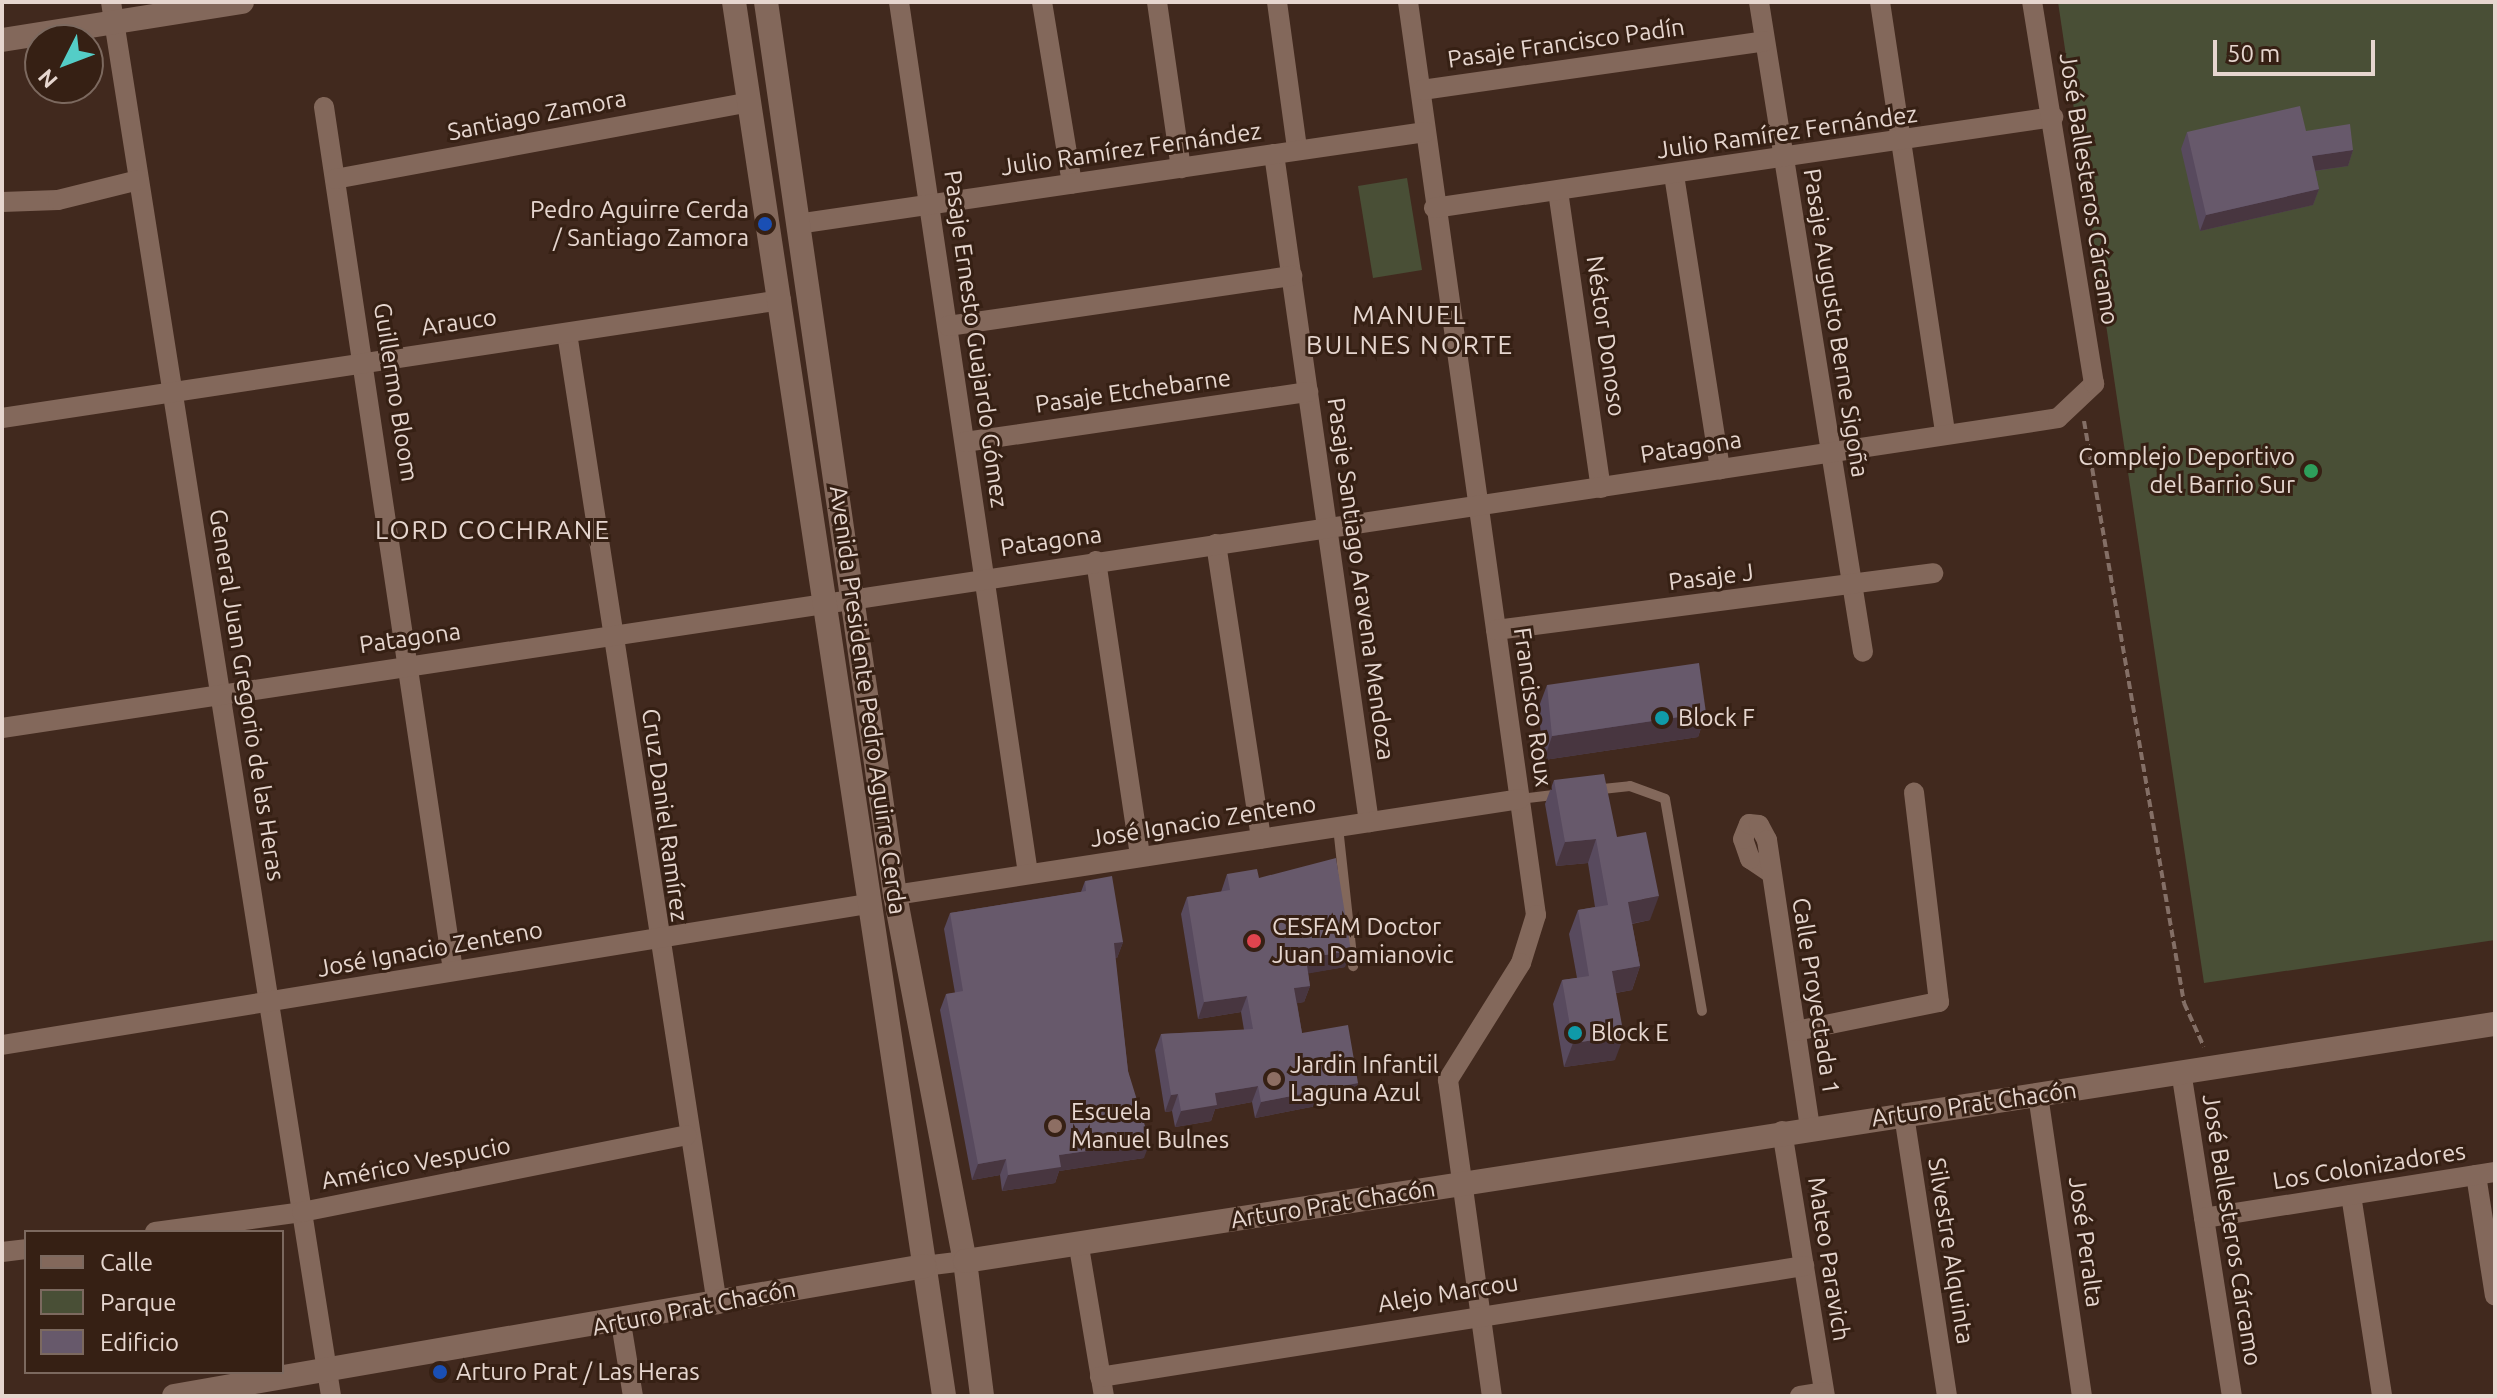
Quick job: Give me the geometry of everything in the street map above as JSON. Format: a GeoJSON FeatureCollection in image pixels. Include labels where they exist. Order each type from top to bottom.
{"type":"FeatureCollection","features":[{"type":"Feature","properties":{"kind":"main road"},"geometry":{"type":"LineString","coordinates":[[2,40],[113,13],[242,2]]}},
{"type":"Feature","properties":{"kind":"main road","name":"Avenida Presidente Pedro Aguirre Cerda"},"geometry":{"type":"LineString","coordinates":[[734,2],[781,300],[821,601],[944,1396]]}},
{"type":"Feature","properties":{"kind":"main road","name":"Avenida Presidente Pedro Aguirre Cerda"},"geometry":{"type":"LineString","coordinates":[[766,2],[895,895],[965,1261],[982,1396]]}},
{"type":"Feature","properties":{"kind":"main road"},"geometry":{"type":"LineString","coordinates":[[867,904],[895,895]]}},
{"type":"Feature","properties":{"kind":"main road","name":"Arturo Prat Chacón"},"geometry":{"type":"LineString","coordinates":[[965,1261],[1079,1247],[1782,1131],[2495,1024]]}},
{"type":"Feature","properties":{"kind":"main road","name":"Arturo Prat Chacón"},"geometry":{"type":"LineString","coordinates":[[174,1396],[327,1368],[621,1323],[924,1266]]}},
{"type":"Feature","properties":{"kind":"street","name":"Pasaje Ernesto Guajardo Gómez"},"geometry":{"type":"LineString","coordinates":[[899,2],[1028,874]]}},
{"type":"Feature","properties":{"kind":"street"},"geometry":{"type":"LineString","coordinates":[[1042,2],[1072,184]]}},
{"type":"Feature","properties":{"kind":"street"},"geometry":{"type":"LineString","coordinates":[[1157,2],[1181,168]]}},
{"type":"Feature","properties":{"kind":"street"},"geometry":{"type":"LineString","coordinates":[[1277,2],[1297,148]]}},
{"type":"Feature","properties":{"kind":"street","name":"Francisco Roux"},"geometry":{"type":"LineString","coordinates":[[1408,2],[1422,90],[1434,208],[1520,799],[1535,937],[1448,1080],[1492,1396]]}},
{"type":"Feature","properties":{"kind":"street","name":"Pasaje Augusto Berne Sigoña"},"geometry":{"type":"LineString","coordinates":[[1759,2],[1863,652]]}},
{"type":"Feature","properties":{"kind":"street"},"geometry":{"type":"LineString","coordinates":[[1880,2],[1945,433]]}},
{"type":"Feature","properties":{"kind":"street","name":"José Ballesteros Cárcamo"},"geometry":{"type":"LineString","coordinates":[[2032,2],[2094,384]]}},
{"type":"Feature","properties":{"kind":"street","name":"General Juan Gregorio de las Heras"},"geometry":{"type":"LineString","coordinates":[[113,13],[331,1396]]}},
{"type":"Feature","properties":{"kind":"street","name":"Pasaje Francisco Padín"},"geometry":{"type":"LineString","coordinates":[[1422,90],[1765,41]]}},
{"type":"Feature","properties":{"kind":"street","name":"Santiago Zamora"},"geometry":{"type":"LineString","coordinates":[[335,179],[749,102]]}},
{"type":"Feature","properties":{"kind":"street","name":"Guillermo Bloom"},"geometry":{"type":"LineString","coordinates":[[324,107],[367,362],[453,970]]}},
{"type":"Feature","properties":{"kind":"street","name":"Julio Ramírez Fernández"},"geometry":{"type":"LineString","coordinates":[[1434,208],[1901,142],[2053,117]]}},
{"type":"Feature","properties":{"kind":"street","name":"Julio Ramírez Fernández"},"geometry":{"type":"LineString","coordinates":[[797,224],[1274,154],[1297,148],[1425,132]]}},
{"type":"Feature","properties":{"kind":"street","name":"Pasaje Santiago Aravena Mendoza"},"geometry":{"type":"LineString","coordinates":[[1274,154],[1369,822]]}},
{"type":"Feature","properties":{"kind":"street"},"geometry":{"type":"LineString","coordinates":[[1674,175],[1720,469]]}},
{"type":"Feature","properties":{"kind":"street"},"geometry":{"type":"LineString","coordinates":[[2,202],[58,200],[139,180]]}},
{"type":"Feature","properties":{"kind":"street","name":"Néstor Donoso"},"geometry":{"type":"LineString","coordinates":[[1558,191],[1601,488]]}},
{"type":"Feature","properties":{"kind":"street"},"geometry":{"type":"LineString","coordinates":[[948,326],[1292,276]]}},
{"type":"Feature","properties":{"kind":"street","name":"Arauco"},"geometry":{"type":"LineString","coordinates":[[2,418],[781,300]]}},
{"type":"Feature","properties":{"kind":"street","name":"Cruz Daniel Ramírez"},"geometry":{"type":"LineString","coordinates":[[567,333],[615,635],[655,938],[717,1304]]}},
{"type":"Feature","properties":{"kind":"street","name":"Patagona"},"geometry":{"type":"LineString","coordinates":[[2,728],[985,576],[1601,488],[1831,450],[2058,418],[2079,403],[2094,384]]}},
{"type":"Feature","properties":{"kind":"street","name":"Pasaje Etchebarne"},"geometry":{"type":"LineString","coordinates":[[965,442],[1308,392]]}},
{"type":"Feature","properties":{"kind":"street"},"geometry":{"type":"LineString","coordinates":[[1216,544],[1261,839]]}},
{"type":"Feature","properties":{"kind":"street"},"geometry":{"type":"LineString","coordinates":[[1096,561],[1140,857]]}},
{"type":"Feature","properties":{"kind":"street","name":"Pasaje J"},"geometry":{"type":"LineString","coordinates":[[1496,630],[1933,573]]}},
{"type":"Feature","properties":{"kind":"street"},"geometry":{"type":"LineString","coordinates":[[1796,1031],[1939,1002],[1914,792]]}},
{"type":"Feature","properties":{"kind":"street","name":"José Ignacio Zenteno"},"geometry":{"type":"LineString","coordinates":[[895,895],[1520,799]]}},
{"type":"Feature","properties":{"kind":"street","name":"Calle Proyectada 1"},"geometry":{"type":"LineString","coordinates":[[1771,873],[1810,1127]]}},
{"type":"Feature","properties":{"kind":"street","name":"José Ignacio Zenteno"},"geometry":{"type":"LineString","coordinates":[[2,1045],[867,904]]}},
{"type":"Feature","properties":{"kind":"street","name":"José Ballesteros Cárcamo"},"geometry":{"type":"LineString","coordinates":[[2181,1071],[2232,1396]]}},
{"type":"Feature","properties":{"kind":"street","name":"José Peralta"},"geometry":{"type":"LineString","coordinates":[[2038,1095],[2082,1396]]}},
{"type":"Feature","properties":{"kind":"street","name":"Silvestre Alquinta"},"geometry":{"type":"LineString","coordinates":[[1904,1115],[1947,1396]]}},
{"type":"Feature","properties":{"kind":"street","name":"Mateo Paravich"},"geometry":{"type":"LineString","coordinates":[[1782,1131],[1825,1394]]}},
{"type":"Feature","properties":{"kind":"street","name":"Américo Vespucio"},"geometry":{"type":"LineString","coordinates":[[170,1230],[302,1212],[686,1135]]}},
{"type":"Feature","properties":{"kind":"street"},"geometry":{"type":"LineString","coordinates":[[2485,1173],[2495,1296]]}},
{"type":"Feature","properties":{"kind":"street","name":"Los Colonizadores"},"geometry":{"type":"LineString","coordinates":[[2204,1218],[2485,1173]]}},
{"type":"Feature","properties":{"kind":"street"},"geometry":{"type":"LineString","coordinates":[[2351,1195],[2382,1396]]}},
{"type":"Feature","properties":{"kind":"street"},"geometry":{"type":"LineString","coordinates":[[1079,1247],[1102,1387]]}},
{"type":"Feature","properties":{"kind":"street"},"geometry":{"type":"LineString","coordinates":[[2,1252],[24,1249]]}},
{"type":"Feature","properties":{"kind":"street","name":"Arturo Prat Chacón"},"geometry":{"type":"LineString","coordinates":[[924,1266],[965,1261]]}},
{"type":"Feature","properties":{"kind":"street","name":"Alejo Marcou"},"geometry":{"type":"LineString","coordinates":[[1102,1387],[1480,1314],[1804,1266]]}},
{"type":"Feature","properties":{"kind":"street"},"geometry":{"type":"LineString","coordinates":[[621,1323],[633,1396]]}},
{"type":"Feature","properties":{"kind":"street"},"geometry":{"type":"LineString","coordinates":[[1800,1396],[1825,1394]]}},
{"type":"Feature","properties":{"kind":"lane"},"geometry":{"type":"LineString","coordinates":[[1520,799],[1630,786],[1665,799],[1702,1011]]}},
{"type":"Feature","properties":{"kind":"lane"},"geometry":{"type":"LineString","coordinates":[[1338,827],[1353,966]]}},
{"type":"Feature","properties":{"kind":"path"},"geometry":{"type":"LineString","coordinates":[[2079,403],[2095,459],[2184,1003],[2213,1067]]}},
{"type":"Feature","properties":{"kind":"green space","name":"Complejo Deportivo del Barrio Sur"},"geometry":{"type":"Polygon","coordinates":[[[2058,2],[2495,2],[2495,940],[2204,983],[2058,2]]]}},
{"type":"Feature","properties":{"kind":"green space"},"geometry":{"type":"Polygon","coordinates":[[[1407,178],[1422,270],[1373,278],[1358,186],[1407,178]]]}},
{"type":"Feature","properties":{"kind":"building"},"geometry":{"type":"Polygon","coordinates":[[[2300,106],[2306,131],[2350,124],[2353,150],[2312,156],[2319,189],[2206,215],[2187,132],[2300,106]]]}},
{"type":"Feature","properties":{"kind":"building"},"geometry":{"type":"Polygon","coordinates":[[[1699,663],[1706,713],[1552,736],[1547,685],[1699,663]]]}},
{"type":"Feature","properties":{"kind":"building"},"geometry":{"type":"Polygon","coordinates":[[[1604,774],[1617,837],[1646,832],[1659,896],[1628,902],[1640,966],[1612,971],[1624,1036],[1573,1043],[1562,980],[1589,976],[1578,910],[1608,905],[1596,839],[1565,842],[1554,780],[1604,774]]]}},
{"type":"Feature","properties":{"kind":"building"},"geometry":{"type":"Polygon","coordinates":[[[1336,858],[1351,951],[1306,958],[1310,986],[1294,988],[1302,1033],[1348,1025],[1358,1083],[1261,1102],[1258,1086],[1215,1093],[1217,1105],[1181,1111],[1178,1094],[1171,1095],[1161,1034],[1253,1029],[1247,996],[1204,1002],[1187,897],[1230,890],[1227,874],[1257,869],[1259,878],[1336,858]]]}},
{"type":"Feature","properties":{"kind":"building","name":"Escuela Manuel Bulnes"},"geometry":{"type":"Polygon","coordinates":[[[1112,876],[1123,942],[1114,943],[1128,1071],[1150,1142],[1059,1155],[1061,1167],[1008,1175],[1006,1159],[978,1164],[946,994],[963,991],[950,913],[1086,891],[1085,881],[1112,876]]]}},
{"type":"Feature","properties":{"kind":"place","name":"Pedro Aguirre Cerda / Santiago Zamora"},"geometry":{"type":"Point","coordinates":[765,224]}},
{"type":"Feature","properties":{"kind":"place","name":"Complejo Deportivo del Barrio Sur"},"geometry":{"type":"Point","coordinates":[2311,471]}},
{"type":"Feature","properties":{"kind":"place","name":"Block F"},"geometry":{"type":"Point","coordinates":[1662,718]}},
{"type":"Feature","properties":{"kind":"place","name":"CESFAM Doctor Juan Damianovic"},"geometry":{"type":"Point","coordinates":[1254,941]}},
{"type":"Feature","properties":{"kind":"place","name":"Block E"},"geometry":{"type":"Point","coordinates":[1575,1033]}},
{"type":"Feature","properties":{"kind":"place","name":"Jardin Infantil Laguna Azul"},"geometry":{"type":"Point","coordinates":[1274,1079]}},
{"type":"Feature","properties":{"kind":"place","name":"Escuela Manuel Bulnes"},"geometry":{"type":"Point","coordinates":[1055,1126]}},
{"type":"Feature","properties":{"kind":"place","name":"Arturo Prat / Las Heras"},"geometry":{"type":"Point","coordinates":[440,1372]}},
{"type":"Feature","properties":{"kind":"district","name":"MANUEL BULNES NORTE"},"geometry":{"type":"Point","coordinates":[1410,330]}},
{"type":"Feature","properties":{"kind":"district","name":"LORD COCHRANE"},"geometry":{"type":"Point","coordinates":[493,530]}}]}
